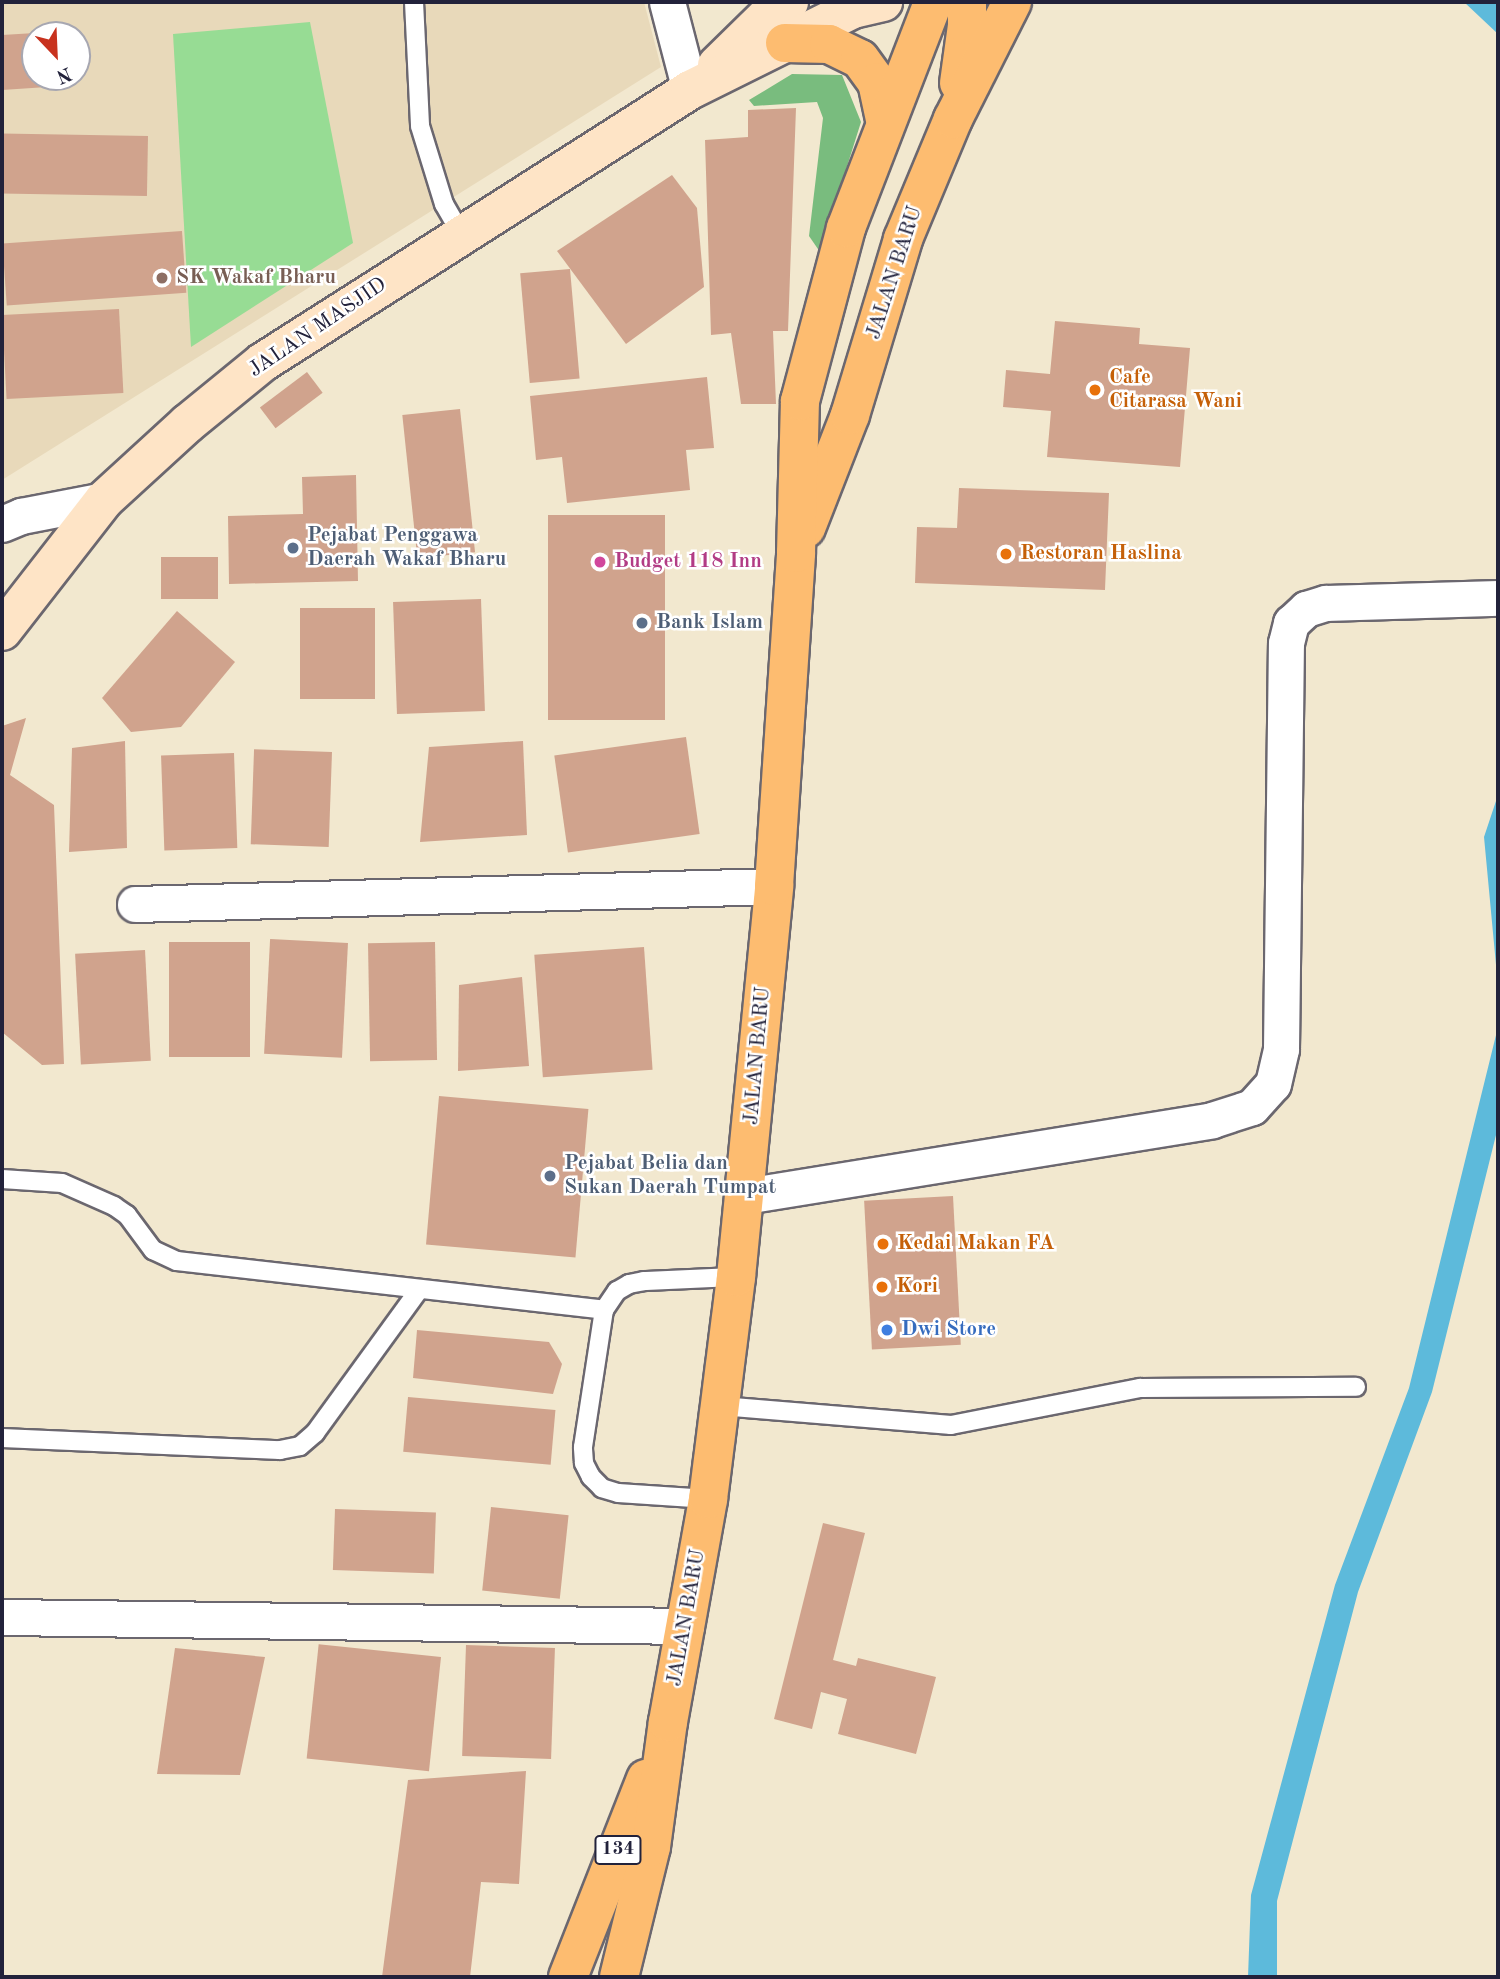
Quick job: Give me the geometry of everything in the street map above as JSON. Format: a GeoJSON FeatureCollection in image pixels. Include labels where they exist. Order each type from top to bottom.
{"type":"FeatureCollection","features":[{"type":"Feature","properties":{"kind":"main road","name":"JALAN BARU"},"geometry":{"type":"LineString","coordinates":[[796,552],[850,415],[903,239],[953,119],[1012,2]]}},
{"type":"Feature","properties":{"kind":"main road"},"geometry":{"type":"LineString","coordinates":[[938,3],[965,55],[953,119]]}},
{"type":"Feature","properties":{"kind":"main road","name":"JALAN BARU"},"geometry":{"type":"LineString","coordinates":[[668,1722],[708,1499],[745,1196],[774,886],[796,552],[800,401],[846,228],[885,121],[938,3]]}},
{"type":"Feature","properties":{"kind":"main road"},"geometry":{"type":"LineString","coordinates":[[786,43],[829,44],[860,59],[877,82],[885,121]]}},
{"type":"Feature","properties":{"kind":"main road","name":"134"},"geometry":{"type":"LineString","coordinates":[[568,1977],[668,1722]]}},
{"type":"Feature","properties":{"kind":"main road","name":"134"},"geometry":{"type":"LineString","coordinates":[[619,1977],[651,1847],[668,1722]]}},
{"type":"Feature","properties":{"kind":"street"},"geometry":{"type":"LineString","coordinates":[[667,2],[690,90]]}},
{"type":"Feature","properties":{"kind":"street","name":"JALAN MASJID"},"geometry":{"type":"LineString","coordinates":[[690,90],[767,16],[789,2]]}},
{"type":"Feature","properties":{"kind":"street","name":"JALAN MASJID"},"geometry":{"type":"LineString","coordinates":[[2,631],[104,500],[263,362],[461,233],[690,90],[853,9],[883,2]]}},
{"type":"Feature","properties":{"kind":"street"},"geometry":{"type":"LineString","coordinates":[[2,524],[21,516],[104,500]]}},
{"type":"Feature","properties":{"kind":"street"},"geometry":{"type":"LineString","coordinates":[[745,1196],[1212,1120],[1252,1108],[1273,1084],[1281,1049],[1286,643],[1291,623],[1306,609],[1326,603],[1498,598]]}},
{"type":"Feature","properties":{"kind":"street"},"geometry":{"type":"LineString","coordinates":[[135,904],[774,886]]}},
{"type":"Feature","properties":{"kind":"street"},"geometry":{"type":"LineString","coordinates":[[2,1617],[686,1626]]}},
{"type":"Feature","properties":{"kind":"lane"},"geometry":{"type":"LineString","coordinates":[[414,2],[420,126],[444,204],[461,233]]}},
{"type":"Feature","properties":{"kind":"lane"},"geometry":{"type":"LineString","coordinates":[[2,1179],[62,1183],[114,1206],[127,1215],[153,1250],[168,1259],[604,1310]]}},
{"type":"Feature","properties":{"kind":"lane"},"geometry":{"type":"LineString","coordinates":[[708,1499],[618,1493],[602,1488],[591,1477],[584,1463],[583,1447],[604,1310],[617,1291],[629,1284],[736,1277]]}},
{"type":"Feature","properties":{"kind":"lane"},"geometry":{"type":"LineString","coordinates":[[2,1438],[280,1450],[300,1446],[315,1433],[419,1290]]}},
{"type":"Feature","properties":{"kind":"lane"},"geometry":{"type":"LineString","coordinates":[[721,1406],[951,1425],[1140,1388],[1356,1388]]}},
{"type":"Feature","properties":{"kind":"shaded area","name":"SK Wakaf Bharu"},"geometry":{"type":"Polygon","coordinates":[[[2,2],[644,2],[661,67],[2,480],[2,2]]]}},
{"type":"Feature","properties":{"kind":"green space"},"geometry":{"type":"Polygon","coordinates":[[[310,22],[353,243],[191,347],[173,34],[310,22]]]}},
{"type":"Feature","properties":{"kind":"green space"},"geometry":{"type":"Polygon","coordinates":[[[792,74],[842,75],[861,122],[820,252],[809,236],[823,118],[817,102],[754,106],[749,100],[792,74]]]}},
{"type":"Feature","properties":{"kind":"water"},"geometry":{"type":"Polygon","coordinates":[[[1464,2],[1498,2],[1498,34],[1464,2]]]}},
{"type":"Feature","properties":{"kind":"water"},"geometry":{"type":"Polygon","coordinates":[[[1498,795],[1498,986],[1484,837],[1498,795]]]}},
{"type":"Feature","properties":{"kind":"water"},"geometry":{"type":"Polygon","coordinates":[[[1498,1027],[1498,1127],[1432,1392],[1358,1592],[1277,1901],[1277,1977],[1248,1977],[1251,1895],[1335,1585],[1409,1388],[1498,1027]]]}},
{"type":"Feature","properties":{"kind":"building"},"geometry":{"type":"Polygon","coordinates":[[[21,34],[21,89],[2,90],[2,35],[21,34]]]}},
{"type":"Feature","properties":{"kind":"building"},"geometry":{"type":"Polygon","coordinates":[[[796,108],[788,331],[773,331],[776,404],[741,404],[731,333],[711,335],[705,140],[748,137],[748,110],[796,108]]]}},
{"type":"Feature","properties":{"kind":"building"},"geometry":{"type":"Polygon","coordinates":[[[2,133],[148,136],[147,196],[2,193],[2,133]]]}},
{"type":"Feature","properties":{"kind":"building"},"geometry":{"type":"Polygon","coordinates":[[[672,175],[697,208],[704,287],[626,344],[557,251],[672,175]]]}},
{"type":"Feature","properties":{"kind":"building"},"geometry":{"type":"Polygon","coordinates":[[[182,231],[186,293],[7,305],[2,244],[182,231]]]}},
{"type":"Feature","properties":{"kind":"building"},"geometry":{"type":"Polygon","coordinates":[[[570,269],[580,379],[530,383],[520,273],[570,269]]]}},
{"type":"Feature","properties":{"kind":"building"},"geometry":{"type":"Polygon","coordinates":[[[119,309],[123,393],[7,399],[2,315],[119,309]]]}},
{"type":"Feature","properties":{"kind":"building","name":"Cafe Citarasa Wani"},"geometry":{"type":"Polygon","coordinates":[[[1055,321],[1140,328],[1139,344],[1190,348],[1180,467],[1047,457],[1051,411],[1003,407],[1006,370],[1050,374],[1055,321]]]}},
{"type":"Feature","properties":{"kind":"building"},"geometry":{"type":"Polygon","coordinates":[[[307,372],[323,393],[276,428],[260,408],[307,372]]]}},
{"type":"Feature","properties":{"kind":"building"},"geometry":{"type":"Polygon","coordinates":[[[707,377],[714,448],[686,450],[690,490],[567,503],[562,457],[536,460],[530,396],[707,377]]]}},
{"type":"Feature","properties":{"kind":"building"},"geometry":{"type":"Polygon","coordinates":[[[460,409],[475,552],[417,558],[402,415],[460,409]]]}},
{"type":"Feature","properties":{"kind":"building","name":"Pejabat Penggawa Daerah Wakaf Bharu"},"geometry":{"type":"Polygon","coordinates":[[[356,475],[358,581],[229,584],[228,516],[303,514],[302,477],[356,475]]]}},
{"type":"Feature","properties":{"kind":"building"},"geometry":{"type":"Polygon","coordinates":[[[959,488],[1109,493],[1105,590],[915,583],[917,527],[957,528],[959,488]]]}},
{"type":"Feature","properties":{"kind":"building"},"geometry":{"type":"Polygon","coordinates":[[[548,515],[665,515],[665,720],[548,720],[548,515]]]}},
{"type":"Feature","properties":{"kind":"building"},"geometry":{"type":"Polygon","coordinates":[[[161,557],[218,557],[218,599],[161,599],[161,557]]]}},
{"type":"Feature","properties":{"kind":"building"},"geometry":{"type":"Polygon","coordinates":[[[481,599],[485,711],[397,714],[393,602],[481,599]]]}},
{"type":"Feature","properties":{"kind":"building"},"geometry":{"type":"Polygon","coordinates":[[[300,608],[375,608],[375,699],[300,699],[300,608]]]}},
{"type":"Feature","properties":{"kind":"building"},"geometry":{"type":"Polygon","coordinates":[[[177,611],[235,662],[181,727],[131,732],[102,698],[177,611]]]}},
{"type":"Feature","properties":{"kind":"building"},"geometry":{"type":"Polygon","coordinates":[[[26,718],[10,775],[54,805],[64,1064],[42,1065],[2,1032],[2,726],[26,718]]]}},
{"type":"Feature","properties":{"kind":"building"},"geometry":{"type":"Polygon","coordinates":[[[686,737],[700,834],[568,853],[554,756],[686,737]]]}},
{"type":"Feature","properties":{"kind":"building"},"geometry":{"type":"Polygon","coordinates":[[[125,741],[127,848],[69,852],[72,748],[125,741]]]}},
{"type":"Feature","properties":{"kind":"building"},"geometry":{"type":"Polygon","coordinates":[[[523,741],[527,835],[420,842],[429,747],[523,741]]]}},
{"type":"Feature","properties":{"kind":"building"},"geometry":{"type":"Polygon","coordinates":[[[254,749],[332,752],[329,847],[251,844],[254,749]]]}},
{"type":"Feature","properties":{"kind":"building"},"geometry":{"type":"Polygon","coordinates":[[[234,753],[237,848],[164,850],[161,756],[234,753]]]}},
{"type":"Feature","properties":{"kind":"building"},"geometry":{"type":"Polygon","coordinates":[[[270,939],[348,943],[342,1058],[264,1054],[270,939]]]}},
{"type":"Feature","properties":{"kind":"building"},"geometry":{"type":"Polygon","coordinates":[[[169,942],[250,942],[250,1057],[169,1057],[169,942]]]}},
{"type":"Feature","properties":{"kind":"building"},"geometry":{"type":"Polygon","coordinates":[[[435,942],[437,1060],[370,1061],[368,943],[435,942]]]}},
{"type":"Feature","properties":{"kind":"building"},"geometry":{"type":"Polygon","coordinates":[[[644,947],[653,1070],[543,1077],[534,955],[644,947]]]}},
{"type":"Feature","properties":{"kind":"building"},"geometry":{"type":"Polygon","coordinates":[[[145,950],[151,1061],[81,1065],[75,954],[145,950]]]}},
{"type":"Feature","properties":{"kind":"building"},"geometry":{"type":"Polygon","coordinates":[[[522,977],[529,1066],[458,1071],[459,985],[522,977]]]}},
{"type":"Feature","properties":{"kind":"building"},"geometry":{"type":"Polygon","coordinates":[[[439,1096],[588,1109],[575,1258],[426,1244],[439,1096]]]}},
{"type":"Feature","properties":{"kind":"building"},"geometry":{"type":"Polygon","coordinates":[[[953,1196],[961,1345],[872,1349],[864,1201],[953,1196]]]}},
{"type":"Feature","properties":{"kind":"building"},"geometry":{"type":"Polygon","coordinates":[[[417,1330],[549,1342],[562,1364],[553,1394],[413,1378],[417,1330]]]}},
{"type":"Feature","properties":{"kind":"building"},"geometry":{"type":"Polygon","coordinates":[[[408,1397],[555,1410],[551,1465],[403,1452],[408,1397]]]}},
{"type":"Feature","properties":{"kind":"building"},"geometry":{"type":"Polygon","coordinates":[[[491,1507],[569,1515],[560,1599],[482,1591],[491,1507]]]}},
{"type":"Feature","properties":{"kind":"building"},"geometry":{"type":"Polygon","coordinates":[[[335,1509],[436,1513],[434,1573],[333,1570],[335,1509]]]}},
{"type":"Feature","properties":{"kind":"building"},"geometry":{"type":"Polygon","coordinates":[[[823,1523],[865,1533],[833,1660],[856,1666],[858,1658],[936,1677],[916,1754],[838,1734],[847,1699],[821,1692],[812,1729],[774,1719],[823,1523]]]}},
{"type":"Feature","properties":{"kind":"building"},"geometry":{"type":"Polygon","coordinates":[[[319,1644],[441,1657],[429,1771],[307,1759],[319,1644]]]}},
{"type":"Feature","properties":{"kind":"building"},"geometry":{"type":"Polygon","coordinates":[[[466,1645],[555,1648],[551,1759],[462,1756],[466,1645]]]}},
{"type":"Feature","properties":{"kind":"building"},"geometry":{"type":"Polygon","coordinates":[[[175,1648],[265,1657],[240,1775],[157,1774],[175,1648]]]}},
{"type":"Feature","properties":{"kind":"building"},"geometry":{"type":"Polygon","coordinates":[[[526,1771],[519,1884],[481,1882],[470,1977],[382,1977],[408,1780],[526,1771]]]}},
{"type":"Feature","properties":{"kind":"place","name":"SK Wakaf Bharu"},"geometry":{"type":"Point","coordinates":[162,278]}},
{"type":"Feature","properties":{"kind":"place","name":"Cafe Citarasa Wani"},"geometry":{"type":"Point","coordinates":[1095,390]}},
{"type":"Feature","properties":{"kind":"place","name":"Pejabat Penggawa Daerah Wakaf Bharu"},"geometry":{"type":"Point","coordinates":[293,548]}},
{"type":"Feature","properties":{"kind":"place","name":"Restoran Haslina"},"geometry":{"type":"Point","coordinates":[1006,554]}},
{"type":"Feature","properties":{"kind":"place","name":"Budget 118 Inn"},"geometry":{"type":"Point","coordinates":[600,562]}},
{"type":"Feature","properties":{"kind":"place","name":"Bank Islam"},"geometry":{"type":"Point","coordinates":[642,623]}},
{"type":"Feature","properties":{"kind":"place","name":"Pejabat Belia dan Sukan Daerah Tumpat"},"geometry":{"type":"Point","coordinates":[550,1176]}},
{"type":"Feature","properties":{"kind":"place","name":"Kedai Makan FA"},"geometry":{"type":"Point","coordinates":[883,1244]}},
{"type":"Feature","properties":{"kind":"place","name":"Kori"},"geometry":{"type":"Point","coordinates":[882,1287]}},
{"type":"Feature","properties":{"kind":"place","name":"Dwi Store"},"geometry":{"type":"Point","coordinates":[887,1330]}}]}
